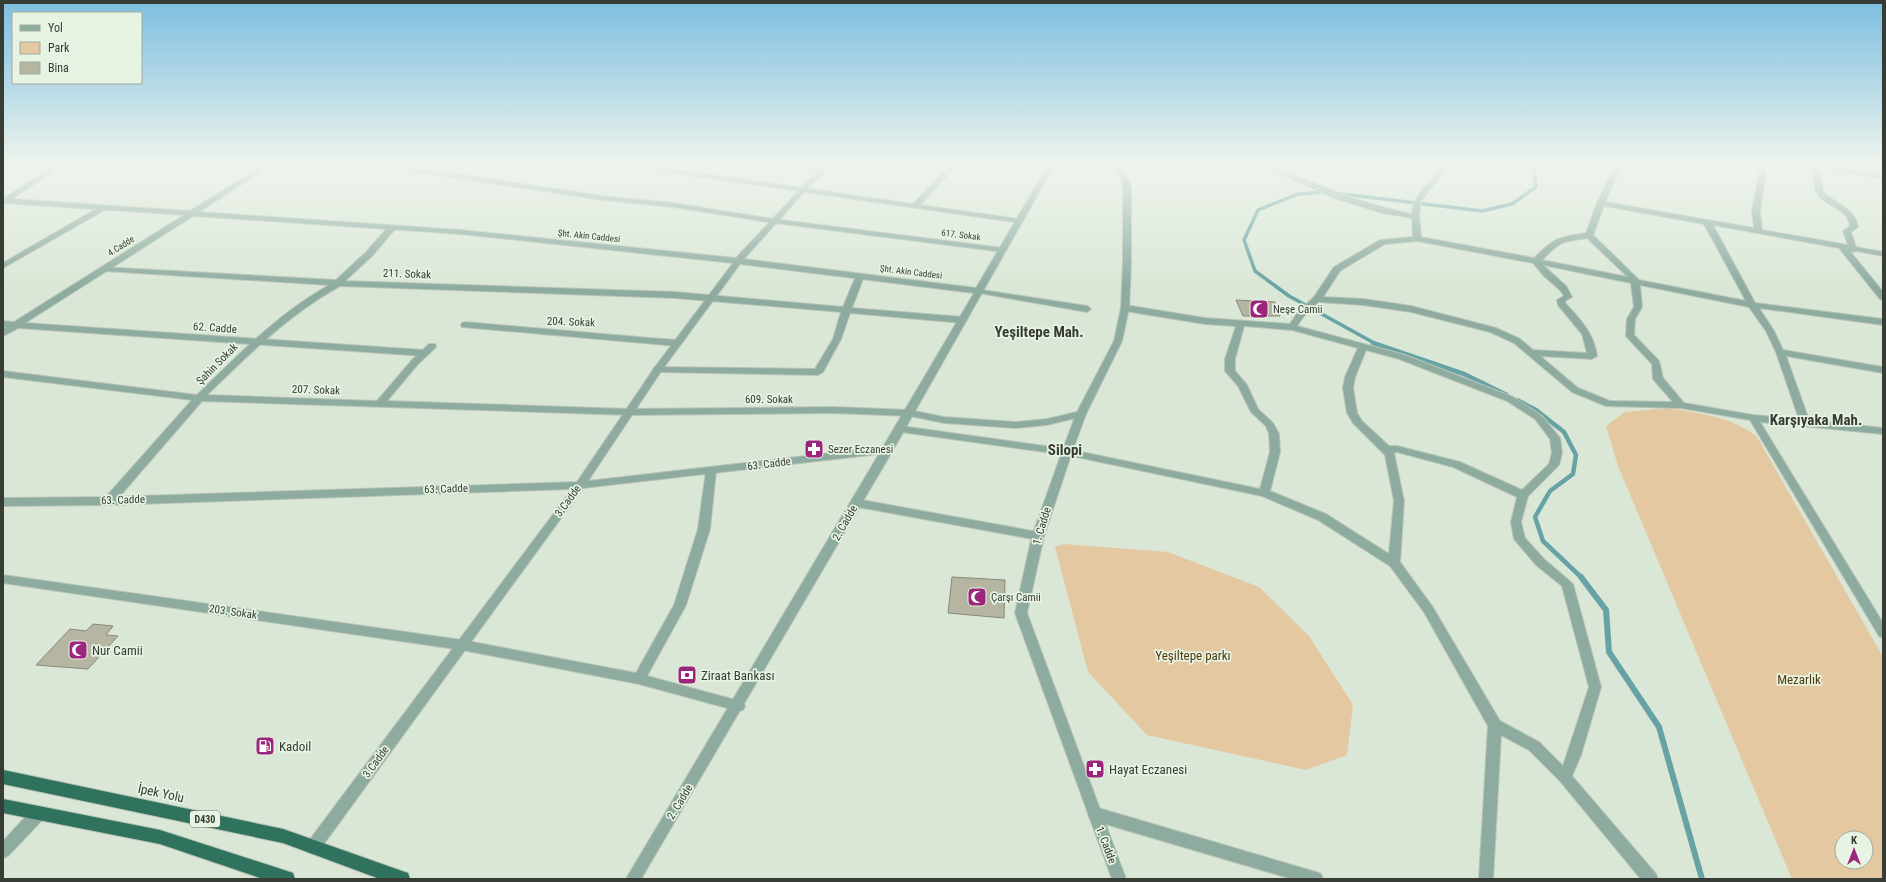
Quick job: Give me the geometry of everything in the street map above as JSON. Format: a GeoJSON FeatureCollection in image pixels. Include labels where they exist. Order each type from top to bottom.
{"type":"FeatureCollection","features":[{"type":"Feature","properties":{"kind":"highway","name":"İpek Yolu"},"geometry":{"type":"LineString","coordinates":[[3,777],[71,790],[283,836],[402,879]]}},
{"type":"Feature","properties":{"kind":"highway"},"geometry":{"type":"LineString","coordinates":[[3,806],[160,837],[287,879]]}},
{"type":"Feature","properties":{"kind":"street","name":"Şht. Akin Caddesi"},"geometry":{"type":"LineString","coordinates":[[63,205],[460,232],[738,261],[980,291],[1087,309]]}},
{"type":"Feature","properties":{"kind":"street","name":"4.Cadde"},"geometry":{"type":"LineString","coordinates":[[3,333],[202,205]]}},
{"type":"Feature","properties":{"kind":"street","name":"617. Sokak"},"geometry":{"type":"LineString","coordinates":[[673,205],[774,221],[1003,250]]}},
{"type":"Feature","properties":{"kind":"street","name":"3.Cadde"},"geometry":{"type":"LineString","coordinates":[[313,847],[580,485],[658,369],[710,298],[738,261],[788,205]]}},
{"type":"Feature","properties":{"kind":"street"},"geometry":{"type":"LineString","coordinates":[[902,205],[1019,221]]}},
{"type":"Feature","properties":{"kind":"street","name":"2. Cadde"},"geometry":{"type":"LineString","coordinates":[[633,879],[738,706],[856,503],[901,429],[1028,205]]}},
{"type":"Feature","properties":{"kind":"street","name":"1. Cadde"},"geometry":{"type":"LineString","coordinates":[[1120,879],[1021,613],[1038,536],[1067,452],[1081,414],[1118,341],[1125,308],[1127,205]]}},
{"type":"Feature","properties":{"kind":"street"},"geometry":{"type":"LineString","coordinates":[[1366,205],[1385,211],[1416,217]]}},
{"type":"Feature","properties":{"kind":"street"},"geometry":{"type":"LineString","coordinates":[[1417,205],[1417,239]]}},
{"type":"Feature","properties":{"kind":"street"},"geometry":{"type":"LineString","coordinates":[[1589,235],[1600,205]]}},
{"type":"Feature","properties":{"kind":"street"},"geometry":{"type":"LineString","coordinates":[[1613,205],[1853,250],[1883,254]]}},
{"type":"Feature","properties":{"kind":"street"},"geometry":{"type":"LineString","coordinates":[[1757,205],[1758,232]]}},
{"type":"Feature","properties":{"kind":"street"},"geometry":{"type":"LineString","coordinates":[[1838,205],[1845,210],[1854,223],[1854,227],[1847,231],[1853,250]]}},
{"type":"Feature","properties":{"kind":"street"},"geometry":{"type":"LineString","coordinates":[[3,265],[104,208]]}},
{"type":"Feature","properties":{"kind":"street"},"geometry":{"type":"LineString","coordinates":[[1707,222],[1752,304],[1770,331],[1780,352],[1805,424]]}},
{"type":"Feature","properties":{"kind":"street","name":"Şahin Sokak"},"geometry":{"type":"LineString","coordinates":[[109,501],[199,398],[255,343],[317,295],[338,283],[369,254],[392,228]]}},
{"type":"Feature","properties":{"kind":"street"},"geometry":{"type":"LineString","coordinates":[[1536,261],[1554,243],[1560,240],[1589,235]]}},
{"type":"Feature","properties":{"kind":"street"},"geometry":{"type":"LineString","coordinates":[[1589,235],[1635,280],[1638,307],[1632,319],[1630,336],[1656,362],[1658,379],[1681,406]]}},
{"type":"Feature","properties":{"kind":"street"},"geometry":{"type":"LineString","coordinates":[[1292,327],[1301,314],[1317,299],[1337,269],[1383,242],[1417,239],[1635,280],[1752,304],[1883,322]]}},
{"type":"Feature","properties":{"kind":"street"},"geometry":{"type":"LineString","coordinates":[[1843,248],[1883,297]]}},
{"type":"Feature","properties":{"kind":"street"},"geometry":{"type":"LineString","coordinates":[[1533,353],[1592,356],[1592,350],[1586,330],[1562,305],[1561,300],[1568,298],[1568,294],[1548,276],[1536,261]]}},
{"type":"Feature","properties":{"kind":"street","name":"211. Sokak"},"geometry":{"type":"LineString","coordinates":[[104,269],[338,283],[675,295],[846,311],[964,320]]}},
{"type":"Feature","properties":{"kind":"street"},"geometry":{"type":"LineString","coordinates":[[658,369],[818,372],[837,339],[860,276]]}},
{"type":"Feature","properties":{"kind":"street"},"geometry":{"type":"LineString","coordinates":[[1317,299],[1363,302],[1411,309],[1493,330],[1517,341],[1575,390],[1609,404],[1681,406],[1752,418],[1883,431]]}},
{"type":"Feature","properties":{"kind":"street"},"geometry":{"type":"LineString","coordinates":[[1125,308],[1205,320],[1292,327],[1402,357],[1510,399],[1538,417],[1555,438],[1557,452],[1554,465],[1523,495],[1516,522],[1520,539],[1540,562],[1567,584],[1595,687],[1574,755],[1565,777]]}},
{"type":"Feature","properties":{"kind":"street"},"geometry":{"type":"LineString","coordinates":[[1241,323],[1230,360],[1230,371],[1242,385],[1254,410],[1270,425],[1274,434],[1275,452],[1264,493]]}},
{"type":"Feature","properties":{"kind":"street","name":"62. Cadde"},"geometry":{"type":"LineString","coordinates":[[3,324],[255,343],[424,353]]}},
{"type":"Feature","properties":{"kind":"street","name":"204. Sokak"},"geometry":{"type":"LineString","coordinates":[[464,325],[541,332],[613,336],[677,343]]}},
{"type":"Feature","properties":{"kind":"street"},"geometry":{"type":"LineString","coordinates":[[380,404],[424,353],[432,346]]}},
{"type":"Feature","properties":{"kind":"street"},"geometry":{"type":"LineString","coordinates":[[1363,346],[1350,377],[1348,388],[1352,413],[1358,422],[1387,450],[1390,455],[1399,501],[1394,563]]}},
{"type":"Feature","properties":{"kind":"street"},"geometry":{"type":"LineString","coordinates":[[1780,352],[1883,370]]}},
{"type":"Feature","properties":{"kind":"street","name":"207. Sokak"},"geometry":{"type":"LineString","coordinates":[[3,374],[199,398],[629,412]]}},
{"type":"Feature","properties":{"kind":"street","name":"609. Sokak"},"geometry":{"type":"LineString","coordinates":[[629,412],[832,410],[910,413],[944,420],[1016,425],[1047,422],[1081,414]]}},
{"type":"Feature","properties":{"kind":"street"},"geometry":{"type":"LineString","coordinates":[[1752,418],[1883,632]]}},
{"type":"Feature","properties":{"kind":"street"},"geometry":{"type":"LineString","coordinates":[[901,429],[1067,452],[1264,493],[1322,517],[1394,563],[1428,609],[1495,725],[1534,746],[1565,777],[1651,879]]}},
{"type":"Feature","properties":{"kind":"street"},"geometry":{"type":"LineString","coordinates":[[1387,450],[1397,449],[1456,464],[1523,495]]}},
{"type":"Feature","properties":{"kind":"street","name":"63. Cadde"},"geometry":{"type":"LineString","coordinates":[[3,502],[109,501],[580,485],[888,450]]}},
{"type":"Feature","properties":{"kind":"street"},"geometry":{"type":"LineString","coordinates":[[639,680],[680,605],[704,529],[711,471]]}},
{"type":"Feature","properties":{"kind":"street"},"geometry":{"type":"LineString","coordinates":[[856,503],[1038,536]]}},
{"type":"Feature","properties":{"kind":"street","name":"203. Sokak"},"geometry":{"type":"LineString","coordinates":[[3,579],[462,645],[639,680],[738,706]]}},
{"type":"Feature","properties":{"kind":"street"},"geometry":{"type":"LineString","coordinates":[[1486,879],[1495,725]]}},
{"type":"Feature","properties":{"kind":"street"},"geometry":{"type":"LineString","coordinates":[[3,851],[39,813]]}},
{"type":"Feature","properties":{"kind":"street"},"geometry":{"type":"LineString","coordinates":[[1095,814],[1316,879]]}},
{"type":"Feature","properties":{"kind":"green space","name":"Mezarlık"},"geometry":{"type":"Polygon","coordinates":[[[1670,408],[1716,417],[1738,425],[1757,437],[1883,657],[1883,879],[1792,879],[1618,466],[1606,426],[1625,412],[1670,408]]]}},
{"type":"Feature","properties":{"kind":"green space","name":"Yeşiltepe parkı"},"geometry":{"type":"Polygon","coordinates":[[[1064,544],[1168,552],[1259,587],[1309,636],[1353,705],[1347,755],[1306,770],[1147,735],[1088,672],[1055,547],[1064,544]]]}},
{"type":"Feature","properties":{"kind":"building","name":"Neşe Camii"},"geometry":{"type":"Polygon","coordinates":[[[1236,300],[1275,302],[1280,316],[1243,316],[1236,300]]]}},
{"type":"Feature","properties":{"kind":"building","name":"Çarşı Camii"},"geometry":{"type":"Polygon","coordinates":[[[952,577],[1005,580],[1004,618],[948,613],[952,577]]]}},
{"type":"Feature","properties":{"kind":"building","name":"Nur Camii"},"geometry":{"type":"Polygon","coordinates":[[[93,624],[113,626],[106,635],[118,636],[88,669],[36,665],[70,629],[86,631],[93,624]]]}},
{"type":"Feature","properties":{"kind":"waterway"},"geometry":{"type":"LineString","coordinates":[[1270,205],[1258,210],[1244,240],[1255,271],[1289,296],[1376,344]]}},
{"type":"Feature","properties":{"kind":"waterway"},"geometry":{"type":"LineString","coordinates":[[1434,205],[1482,211],[1507,205]]}},
{"type":"Feature","properties":{"kind":"waterway"},"geometry":{"type":"LineString","coordinates":[[1373,343],[1464,374],[1507,395]]}},
{"type":"Feature","properties":{"kind":"waterway"},"geometry":{"type":"LineString","coordinates":[[1517,400],[1536,410],[1564,432],[1576,455],[1573,474],[1550,491],[1535,517],[1543,541],[1581,577]]}},
{"type":"Feature","properties":{"kind":"waterway"},"geometry":{"type":"LineString","coordinates":[[1581,577],[1606,610],[1609,652],[1659,727],[1702,879]]}},
{"type":"Feature","properties":{"kind":"place","name":"Neşe Camii"},"geometry":{"type":"Point","coordinates":[1259,309]}},
{"type":"Feature","properties":{"kind":"place","name":"Sezer Eczanesi"},"geometry":{"type":"Point","coordinates":[814,449]}},
{"type":"Feature","properties":{"kind":"place","name":"Çarşı Camii"},"geometry":{"type":"Point","coordinates":[977,597]}},
{"type":"Feature","properties":{"kind":"place","name":"Nur Camii"},"geometry":{"type":"Point","coordinates":[78,650]}},
{"type":"Feature","properties":{"kind":"place","name":"Ziraat Bankası"},"geometry":{"type":"Point","coordinates":[687,675]}},
{"type":"Feature","properties":{"kind":"place","name":"Kadoil"},"geometry":{"type":"Point","coordinates":[265,746]}},
{"type":"Feature","properties":{"kind":"place","name":"Hayat Eczanesi"},"geometry":{"type":"Point","coordinates":[1095,769]}},
{"type":"Feature","properties":{"kind":"district","name":"Yeşiltepe Mah."},"geometry":{"type":"Point","coordinates":[1039,332]}},
{"type":"Feature","properties":{"kind":"district","name":"Karşıyaka Mah."},"geometry":{"type":"Point","coordinates":[1816,420]}},
{"type":"Feature","properties":{"kind":"district","name":"Silopi"},"geometry":{"type":"Point","coordinates":[1065,450]}}]}
